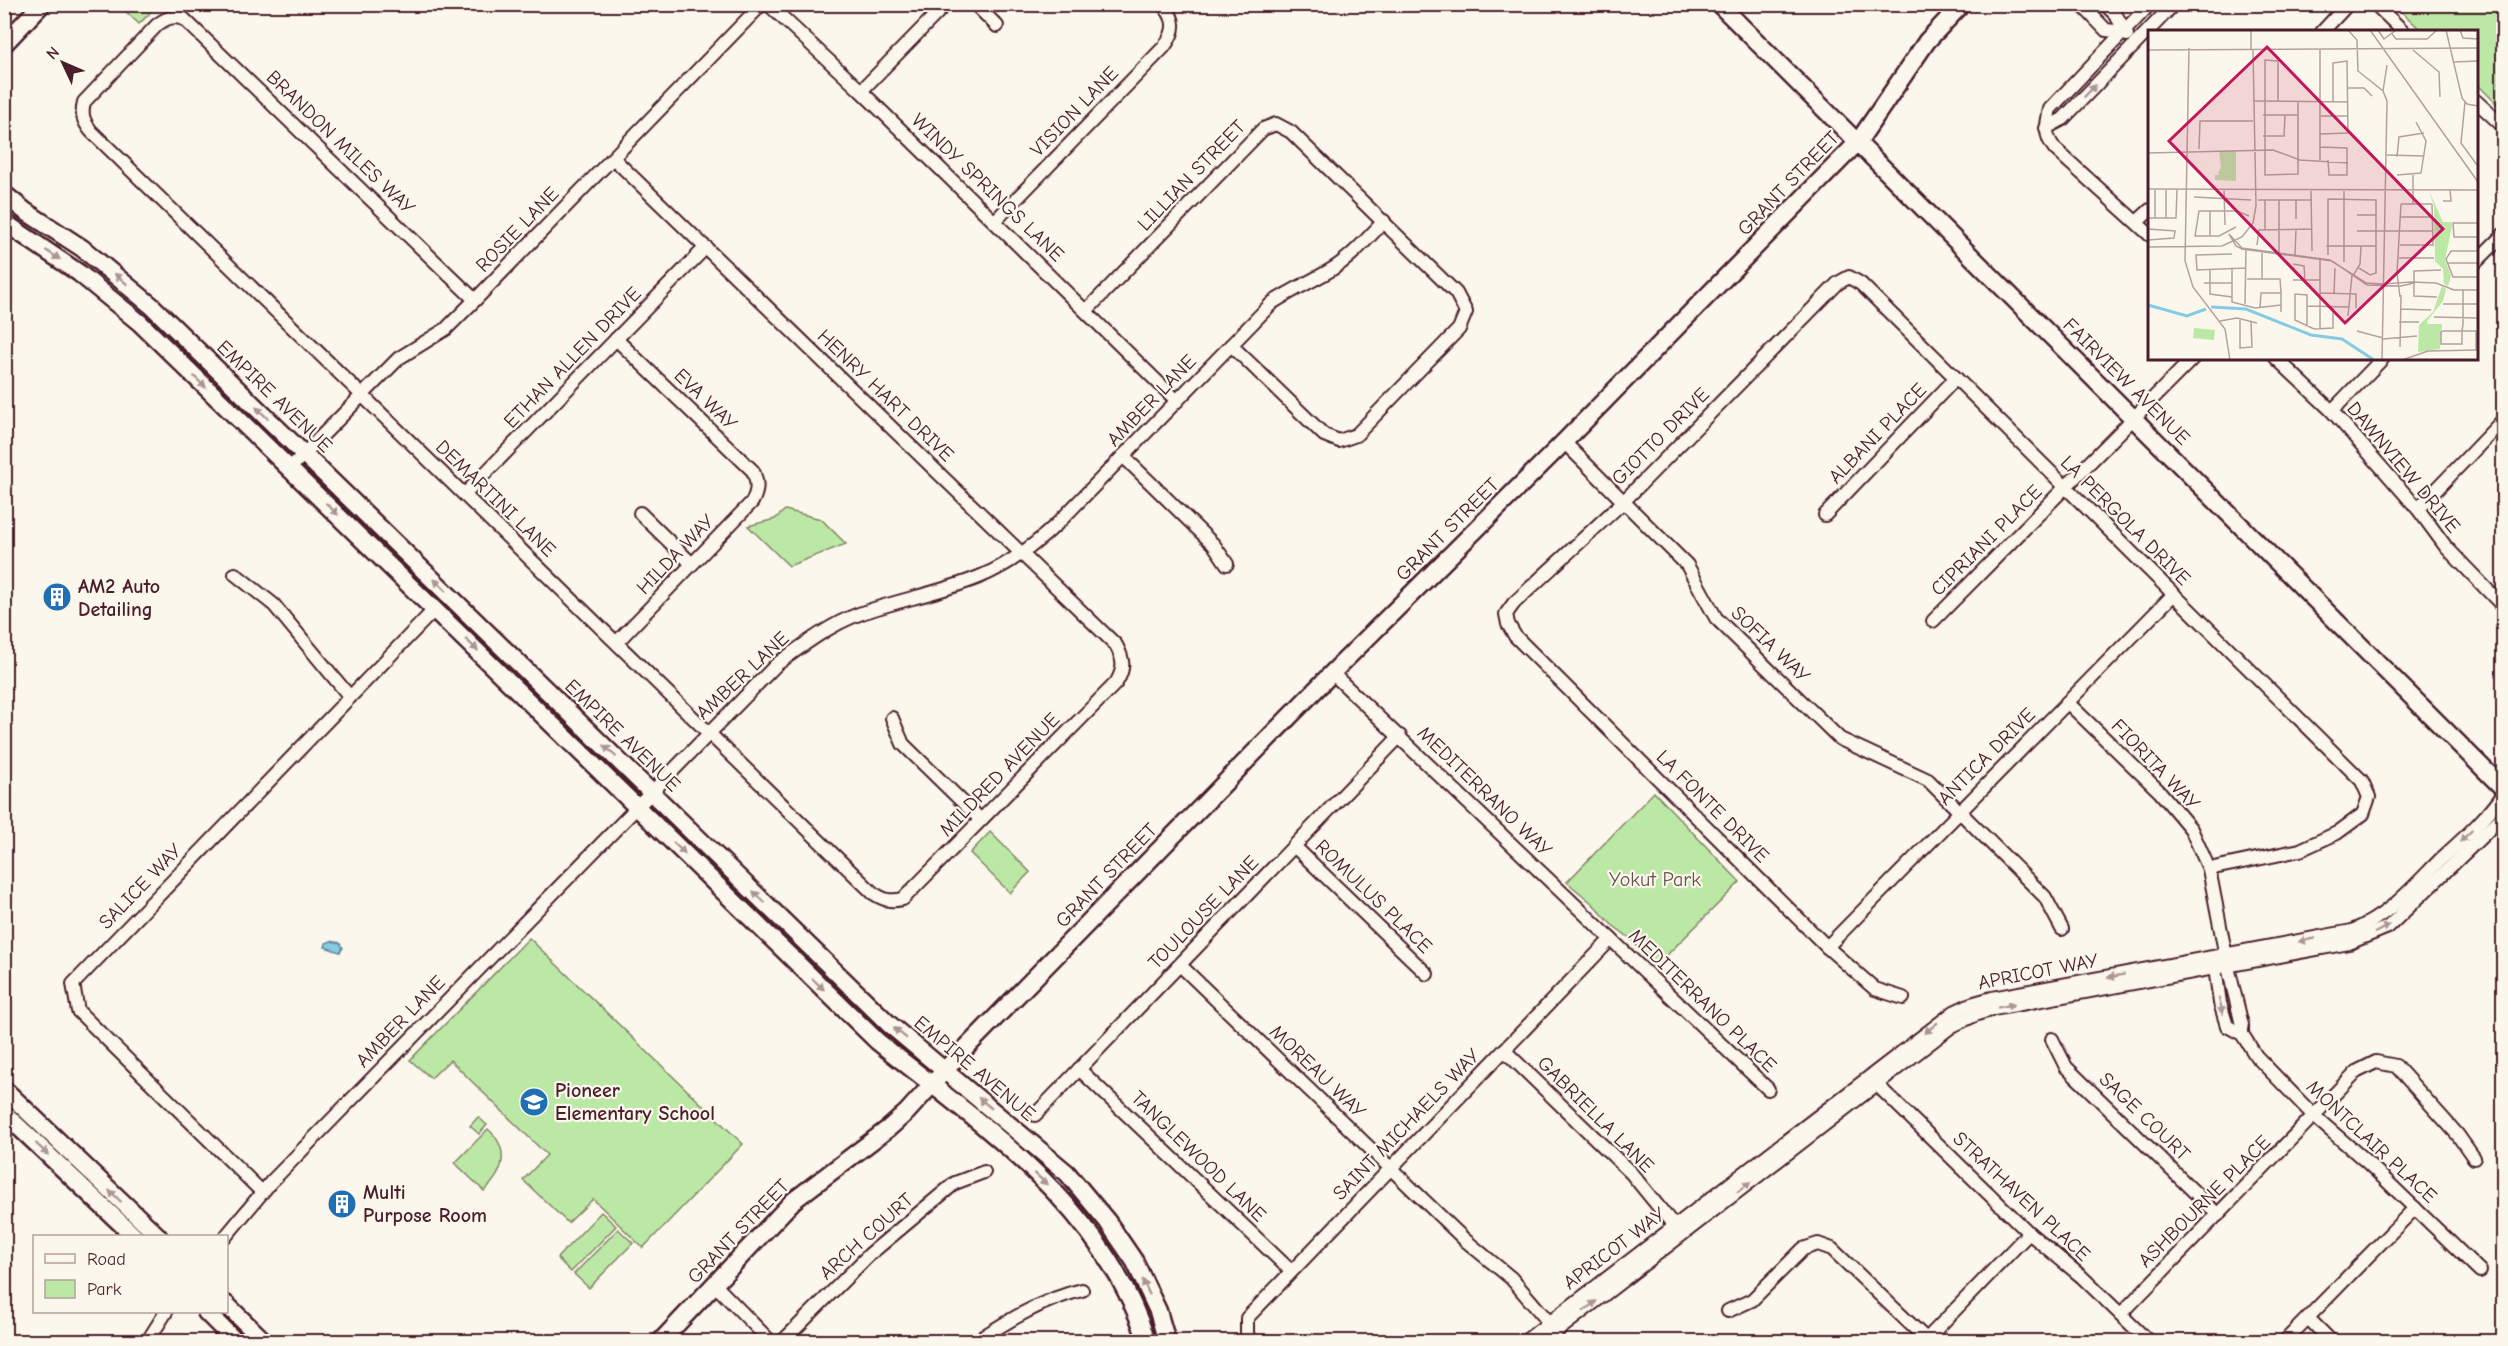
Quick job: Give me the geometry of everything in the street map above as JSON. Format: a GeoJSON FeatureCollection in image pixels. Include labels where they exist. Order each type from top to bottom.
{"type":"FeatureCollection","features":[{"type":"Feature","properties":{"kind":"street"},"geometry":{"type":"LineString","coordinates":[[4,44],[42,4]]}},
{"type":"Feature","properties":{"kind":"street","name":"ROSIE LANE"},"geometry":{"type":"LineString","coordinates":[[290,469],[399,358],[446,329],[762,4]]}},
{"type":"Feature","properties":{"kind":"street","name":"WINDY SPRINGS LANE"},"geometry":{"type":"LineString","coordinates":[[768,4],[995,221],[1177,401]]}},
{"type":"Feature","properties":{"kind":"street"},"geometry":{"type":"LineString","coordinates":[[861,91],[946,4]]}},
{"type":"Feature","properties":{"kind":"street"},"geometry":{"type":"LineString","coordinates":[[975,4],[997,26]]}},
{"type":"Feature","properties":{"kind":"street","name":"VISION LANE"},"geometry":{"type":"LineString","coordinates":[[995,221],[1164,47],[1173,35],[1174,24],[1171,14],[1162,4]]}},
{"type":"Feature","properties":{"kind":"street","name":"FAIRVIEW AVENUE"},"geometry":{"type":"LineString","coordinates":[[1719,4],[2504,790]]}},
{"type":"Feature","properties":{"kind":"street","name":"GRANT STREET"},"geometry":{"type":"LineString","coordinates":[[660,1341],[793,1201],[889,1128],[1332,673],[1564,442],[1858,142],[1927,40],[1962,4]]}},
{"type":"Feature","properties":{"kind":"street"},"geometry":{"type":"LineString","coordinates":[[2081,4],[2106,30],[2124,32]]}},
{"type":"Feature","properties":{"kind":"street"},"geometry":{"type":"LineString","coordinates":[[2105,4],[2116,15],[2124,32],[2136,44]]}},
{"type":"Feature","properties":{"kind":"street"},"geometry":{"type":"LineString","coordinates":[[2148,233],[2055,149],[2046,138],[2046,128],[2050,109],[2150,4]]}},
{"type":"Feature","properties":{"kind":"street"},"geometry":{"type":"LineString","coordinates":[[2149,30],[2174,4]]}},
{"type":"Feature","properties":{"kind":"street"},"geometry":{"type":"LineString","coordinates":[[2324,30],[2348,4]]}},
{"type":"Feature","properties":{"kind":"street"},"geometry":{"type":"LineString","coordinates":[[2375,4],[2402,30]]}},
{"type":"Feature","properties":{"kind":"street","name":"DEMARTINI LANE"},"geometry":{"type":"LineString","coordinates":[[176,16],[166,18],[157,25],[90,93],[81,112],[84,123],[873,893],[885,900],[893,901]]}},
{"type":"Feature","properties":{"kind":"street","name":"BRANDON MILES WAY"},"geometry":{"type":"LineString","coordinates":[[176,16],[191,24],[475,300]]}},
{"type":"Feature","properties":{"kind":"street"},"geometry":{"type":"LineString","coordinates":[[2046,128],[2063,119],[2148,31]]}},
{"type":"Feature","properties":{"kind":"street"},"geometry":{"type":"LineString","coordinates":[[2478,103],[2504,127]]}},
{"type":"Feature","properties":{"kind":"street","name":"LILLIAN STREET"},"geometry":{"type":"LineString","coordinates":[[1086,311],[1263,129],[1276,124],[1291,132],[1384,221]]}},
{"type":"Feature","properties":{"kind":"street","name":"HENRY HART DRIVE"},"geometry":{"type":"LineString","coordinates":[[613,158],[1116,645],[1122,655],[1124,665]]}},
{"type":"Feature","properties":{"kind":"street","name":"EMPIRE AVENUE"},"geometry":{"type":"LineString","coordinates":[[4,194],[115,273],[152,306],[889,1024],[1067,1173],[1107,1221],[1135,1262],[1158,1311],[1167,1341]]}},
{"type":"Feature","properties":{"kind":"street"},"geometry":{"type":"LineString","coordinates":[[2137,222],[2148,212]]}},
{"type":"Feature","properties":{"kind":"street"},"geometry":{"type":"LineString","coordinates":[[1231,345],[1324,435],[1339,441],[1356,435],[1459,329],[1466,312],[1456,293],[1384,221]]}},
{"type":"Feature","properties":{"kind":"street","name":"AMBER LANE"},"geometry":{"type":"LineString","coordinates":[[227,1235],[262,1192],[777,664],[810,640],[858,615],[979,577],[1021,553],[1058,523],[1272,303],[1296,287],[1329,271],[1351,255],[1384,221]]}},
{"type":"Feature","properties":{"kind":"street","name":"EMPIRE AVENUE"},"geometry":{"type":"LineString","coordinates":[[4,222],[103,291],[140,323],[877,1041],[931,1084],[1054,1190],[1092,1235],[1118,1274],[1140,1320],[1146,1341]]}},
{"type":"Feature","properties":{"kind":"street"},"geometry":{"type":"LineString","coordinates":[[2478,260],[2504,234]]}},
{"type":"Feature","properties":{"kind":"street","name":"ETHAN ALLEN DRIVE"},"geometry":{"type":"LineString","coordinates":[[465,494],[706,248]]}},
{"type":"Feature","properties":{"kind":"street","name":"LA PERGOLA DRIVE"},"geometry":{"type":"LineString","coordinates":[[1849,277],[1861,284],[2362,782],[2369,797],[2363,814],[2337,832],[2300,850],[2209,869]]}},
{"type":"Feature","properties":{"kind":"street","name":"GIOTTO DRIVE"},"geometry":{"type":"LineString","coordinates":[[1508,624],[1506,614],[1514,603],[1624,501],[1838,284],[1849,277]]}},
{"type":"Feature","properties":{"kind":"street","name":"EVA WAY"},"geometry":{"type":"LineString","coordinates":[[616,339],[753,471],[757,480],[758,492]]}},
{"type":"Feature","properties":{"kind":"street","name":"CIPRIANI PLACE"},"geometry":{"type":"LineString","coordinates":[[1933,621],[2191,360]]}},
{"type":"Feature","properties":{"kind":"street","name":"DAWNVIEW DRIVE"},"geometry":{"type":"LineString","coordinates":[[2278,360],[2332,411],[2418,509],[2446,548],[2502,605]]}},
{"type":"Feature","properties":{"kind":"street"},"geometry":{"type":"LineString","coordinates":[[2332,411],[2381,360]]}},
{"type":"Feature","properties":{"kind":"street","name":"ALBANI PLACE"},"geometry":{"type":"LineString","coordinates":[[1825,515],[1956,378]]}},
{"type":"Feature","properties":{"kind":"street"},"geometry":{"type":"LineString","coordinates":[[2418,509],[2504,419]]}},
{"type":"Feature","properties":{"kind":"street","name":"SOFIA WAY"},"geometry":{"type":"LineString","coordinates":[[1564,442],[1687,565],[1716,618],[1840,739],[1928,780],[2045,897],[2062,929]]}},
{"type":"Feature","properties":{"kind":"street"},"geometry":{"type":"LineString","coordinates":[[1123,456],[1214,545],[1227,564]]}},
{"type":"Feature","properties":{"kind":"street","name":"HILDA WAY"},"geometry":{"type":"LineString","coordinates":[[617,642],[752,502],[758,492]]}},
{"type":"Feature","properties":{"kind":"street"},"geometry":{"type":"LineString","coordinates":[[639,513],[692,564]]}},
{"type":"Feature","properties":{"kind":"street"},"geometry":{"type":"LineString","coordinates":[[235,574],[274,605],[350,697]]}},
{"type":"Feature","properties":{"kind":"street","name":"ANTICA DRIVE"},"geometry":{"type":"LineString","coordinates":[[1827,947],[1959,810],[2174,594]]}},
{"type":"Feature","properties":{"kind":"street","name":"SALICE WAY"},"geometry":{"type":"LineString","coordinates":[[262,1192],[78,1011],[73,984],[435,609]]}},
{"type":"Feature","properties":{"kind":"street","name":"LA FONTE DRIVE"},"geometry":{"type":"LineString","coordinates":[[1508,624],[1515,636],[1827,947],[1875,989],[1903,998]]}},
{"type":"Feature","properties":{"kind":"street","name":"MILDRED AVENUE"},"geometry":{"type":"LineString","coordinates":[[893,901],[903,899],[912,892],[1116,683],[1124,665]]}},
{"type":"Feature","properties":{"kind":"street","name":"MEDITERRANO WAY"},"geometry":{"type":"LineString","coordinates":[[1332,673],[1611,939]]}},
{"type":"Feature","properties":{"kind":"street","name":"FIORITA WAY"},"geometry":{"type":"LineString","coordinates":[[2067,702],[2160,792],[2191,829],[2209,869],[2223,963]]}},
{"type":"Feature","properties":{"kind":"street"},"geometry":{"type":"LineString","coordinates":[[892,718],[903,744],[981,820]]}},
{"type":"Feature","properties":{"kind":"street","name":"TOULOUSE LANE"},"geometry":{"type":"LineString","coordinates":[[1035,1115],[1400,736]]}},
{"type":"Feature","properties":{"kind":"street","name":"APRICOT WAY"},"geometry":{"type":"LineString","coordinates":[[2223,963],[2352,931],[2370,923],[2398,903],[2491,811],[2504,790]]}},
{"type":"Feature","properties":{"kind":"street","name":"APRICOT WAY"},"geometry":{"type":"LineString","coordinates":[[1524,1341],[1553,1326],[1873,1081],[1939,1022],[1971,1004],[2349,943],[2388,927],[2504,815]]}},
{"type":"Feature","properties":{"kind":"street","name":"ROMULUS PLACE"},"geometry":{"type":"LineString","coordinates":[[1294,846],[1427,974]]}},
{"type":"Feature","properties":{"kind":"street","name":"SAINT MICHAELS WAY"},"geometry":{"type":"LineString","coordinates":[[1253,1341],[1247,1335],[1247,1318],[1611,939]]}},
{"type":"Feature","properties":{"kind":"street","name":"MEDITERRANO PLACE"},"geometry":{"type":"LineString","coordinates":[[1611,939],[1768,1089]]}},
{"type":"Feature","properties":{"kind":"street","name":"MONTCLAIR PLACE"},"geometry":{"type":"LineString","coordinates":[[2223,963],[2242,1025],[2241,1034],[2256,1056],[2315,1117],[2480,1271]]}},
{"type":"Feature","properties":{"kind":"street","name":"MOREAU WAY"},"geometry":{"type":"LineString","coordinates":[[1180,965],[1465,1240],[1511,1278],[1553,1326]]}},
{"type":"Feature","properties":{"kind":"street","name":"SAGE COURT"},"geometry":{"type":"LineString","coordinates":[[2052,1039],[2066,1067],[2218,1215]]}},
{"type":"Feature","properties":{"kind":"street","name":"GABRIELLA LANE"},"geometry":{"type":"LineString","coordinates":[[1504,1050],[1631,1173],[1678,1231]]}},
{"type":"Feature","properties":{"kind":"street","name":"ASHBOURNE PLACE"},"geometry":{"type":"LineString","coordinates":[[2121,1314],[2315,1117],[2356,1072],[2376,1062],[2396,1066],[2457,1134],[2475,1158]]}},
{"type":"Feature","properties":{"kind":"street","name":"TANGLEWOOD LANE"},"geometry":{"type":"LineString","coordinates":[[1079,1069],[1291,1271]]}},
{"type":"Feature","properties":{"kind":"street","name":"STRATHAVEN PLACE"},"geometry":{"type":"LineString","coordinates":[[1873,1081],[2029,1233],[2150,1341]]}},
{"type":"Feature","properties":{"kind":"street"},"geometry":{"type":"LineString","coordinates":[[4,1089],[157,1235]]}},
{"type":"Feature","properties":{"kind":"street"},"geometry":{"type":"LineString","coordinates":[[4,1113],[133,1235]]}},
{"type":"Feature","properties":{"kind":"street","name":"ARCH COURT"},"geometry":{"type":"LineString","coordinates":[[782,1341],[870,1254],[955,1183],[984,1172]]}},
{"type":"Feature","properties":{"kind":"street"},"geometry":{"type":"LineString","coordinates":[[2284,1341],[2415,1208]]}},
{"type":"Feature","properties":{"kind":"street"},"geometry":{"type":"LineString","coordinates":[[1728,1311],[1752,1300],[1803,1249],[1818,1244],[1832,1249],[1925,1340],[2029,1233]]}},
{"type":"Feature","properties":{"kind":"street"},"geometry":{"type":"LineString","coordinates":[[715,1285],[771,1341]]}},
{"type":"Feature","properties":{"kind":"street"},"geometry":{"type":"LineString","coordinates":[[975,1341],[1008,1320],[1064,1294],[1082,1290]]}},
{"type":"Feature","properties":{"kind":"street"},"geometry":{"type":"LineString","coordinates":[[228,1306],[265,1341]]}},
{"type":"Feature","properties":{"kind":"street"},"geometry":{"type":"LineString","coordinates":[[147,1341],[165,1313]]}},
{"type":"Feature","properties":{"kind":"street"},"geometry":{"type":"LineString","coordinates":[[208,1313],[236,1341]]}},
{"type":"Feature","properties":{"kind":"street"},"geometry":{"type":"LineString","coordinates":[[2308,1318],[2332,1341]]}},
{"type":"Feature","properties":{"kind":"street","name":"APRICOT WAY"},"geometry":{"type":"LineString","coordinates":[[1543,1341],[1553,1326]]}},
{"type":"Feature","properties":{"kind":"green space"},"geometry":{"type":"Polygon","coordinates":[[[119,5],[153,5],[149,14],[139,24],[119,5]]]}},
{"type":"Feature","properties":{"kind":"green space"},"geometry":{"type":"Polygon","coordinates":[[[2394,5],[2503,5],[2503,110],[2478,85],[2478,30],[2421,30],[2394,5]]]}},
{"type":"Feature","properties":{"kind":"green space"},"geometry":{"type":"Polygon","coordinates":[[[785,510],[821,519],[846,544],[789,566],[748,526],[775,519],[785,510]]]}},
{"type":"Feature","properties":{"kind":"green space","name":"Yokut Park"},"geometry":{"type":"Polygon","coordinates":[[[1654,792],[1740,882],[1654,968],[1631,939],[1611,924],[1593,904],[1567,882],[1654,792]]]}},
{"type":"Feature","properties":{"kind":"green space"},"geometry":{"type":"Polygon","coordinates":[[[990,832],[1030,872],[1010,893],[970,853],[990,832]]]}},
{"type":"Feature","properties":{"kind":"green space"},"geometry":{"type":"Polygon","coordinates":[[[529,938],[743,1144],[643,1248],[593,1199],[568,1223],[523,1180],[547,1155],[450,1060],[431,1078],[410,1060],[529,938]]]}},
{"type":"Feature","properties":{"kind":"green space"},"geometry":{"type":"Polygon","coordinates":[[[478,1117],[487,1125],[479,1134],[470,1126],[478,1117]]]}},
{"type":"Feature","properties":{"kind":"green space"},"geometry":{"type":"Polygon","coordinates":[[[488,1129],[500,1144],[502,1160],[497,1176],[484,1191],[455,1163],[488,1129]]]}},
{"type":"Feature","properties":{"kind":"green space"},"geometry":{"type":"Polygon","coordinates":[[[601,1212],[616,1226],[571,1272],[557,1258],[601,1212]]]}},
{"type":"Feature","properties":{"kind":"green space"},"geometry":{"type":"Polygon","coordinates":[[[618,1229],[633,1243],[589,1288],[574,1274],[618,1229]]]}},
{"type":"Feature","properties":{"kind":"water"},"geometry":{"type":"Polygon","coordinates":[[[331,941],[340,943],[343,948],[340,952],[325,947],[326,943],[331,941]]]}},
{"type":"Feature","properties":{"kind":"place","name":"AM2 Auto Detailing"},"geometry":{"type":"Point","coordinates":[57,597]}},
{"type":"Feature","properties":{"kind":"place","name":"Pioneer Elementary School"},"geometry":{"type":"Point","coordinates":[534,1102]}},
{"type":"Feature","properties":{"kind":"place","name":"Multi Purpose Room"},"geometry":{"type":"Point","coordinates":[342,1204]}}]}
